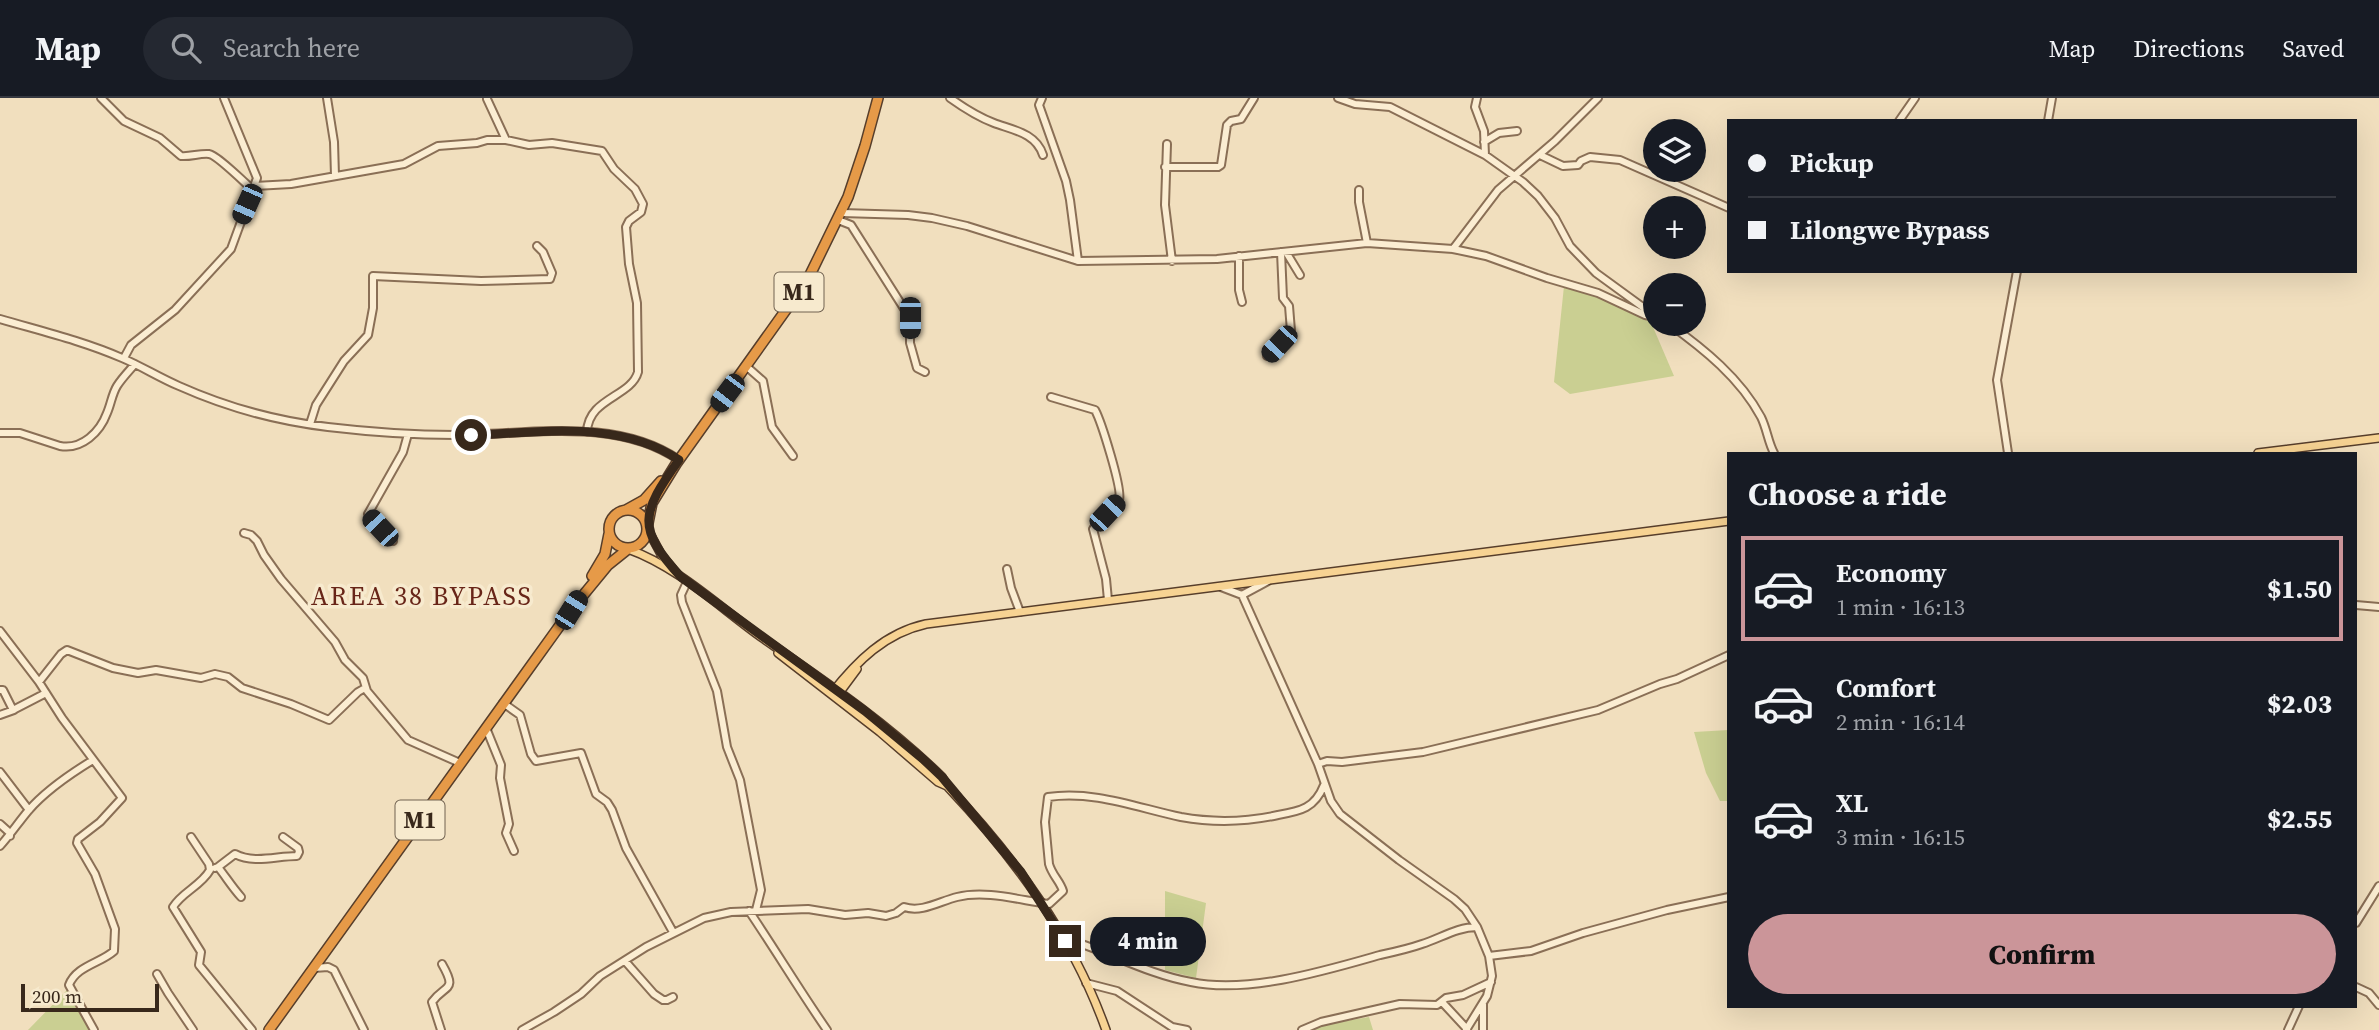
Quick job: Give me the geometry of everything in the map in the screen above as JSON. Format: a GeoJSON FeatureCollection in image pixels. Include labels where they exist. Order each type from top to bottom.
{"type":"FeatureCollection","features":[{"type":"Feature","properties":{"kind":"highway","name":"M1"},"geometry":{"type":"LineString","coordinates":[[269,1030],[571,610],[614,558],[643,541],[652,503],[677,462],[808,279],[840,216],[865,146],[878,98]]}},
{"type":"Feature","properties":{"kind":"highway","name":"M1"},"geometry":{"type":"LineString","coordinates":[[571,610],[605,554],[613,517],[644,500],[677,462]]}},
{"type":"Feature","properties":{"kind":"highway"},"geometry":{"type":"LineString","coordinates":[[624,511],[640,514],[647,528]]}},
{"type":"Feature","properties":{"kind":"highway"},"geometry":{"type":"LineString","coordinates":[[609,529],[615,543],[628,549]]}},
{"type":"Feature","properties":{"kind":"main road"},"geometry":{"type":"LineString","coordinates":[[2266,452],[2379,438]]}},
{"type":"Feature","properties":{"kind":"main road"},"geometry":{"type":"LineString","coordinates":[[836,693],[870,651],[895,634],[914,626],[1727,521]]}},
{"type":"Feature","properties":{"kind":"main road"},"geometry":{"type":"LineString","coordinates":[[647,528],[662,556],[684,580]]}},
{"type":"Feature","properties":{"kind":"main road"},"geometry":{"type":"LineString","coordinates":[[628,549],[645,555],[684,580],[811,671],[938,782],[948,787]]}},
{"type":"Feature","properties":{"kind":"main road"},"geometry":{"type":"LineString","coordinates":[[764,639],[777,652],[855,704],[942,777],[998,843],[1042,903],[1086,983],[1105,1030]]}},
{"type":"Feature","properties":{"kind":"main road"},"geometry":{"type":"LineString","coordinates":[[811,671],[828,679],[848,678]]}},
{"type":"Feature","properties":{"kind":"main road"},"geometry":{"type":"LineString","coordinates":[[848,678],[849,694],[855,704]]}},
{"type":"Feature","properties":{"kind":"street"},"geometry":{"type":"LineString","coordinates":[[101,98],[124,121],[160,138],[181,156],[215,155],[234,175],[254,188],[404,164],[438,146],[506,140],[598,150],[643,201],[641,212],[629,221],[626,227],[629,264],[637,303],[638,372],[630,384],[593,414],[588,421],[587,432]]}},
{"type":"Feature","properties":{"kind":"street"},"geometry":{"type":"LineString","coordinates":[[124,358],[131,345],[175,310],[231,249],[257,178],[225,98]]}},
{"type":"Feature","properties":{"kind":"street"},"geometry":{"type":"LineString","coordinates":[[327,98],[334,142],[335,176]]}},
{"type":"Feature","properties":{"kind":"street"},"geometry":{"type":"LineString","coordinates":[[950,98],[995,124],[1029,137],[1040,146],[1043,155]]}},
{"type":"Feature","properties":{"kind":"street"},"geometry":{"type":"LineString","coordinates":[[1042,98],[1039,105],[1070,200],[1078,261]]}},
{"type":"Feature","properties":{"kind":"street"},"geometry":{"type":"LineString","coordinates":[[1165,167],[1221,165],[1227,125],[1231,121],[1241,119],[1254,98]]}},
{"type":"Feature","properties":{"kind":"street"},"geometry":{"type":"LineString","coordinates":[[1338,98],[1355,104],[1391,107],[1485,155],[1538,196],[1555,218],[1570,246],[1596,273],[1643,307]]}},
{"type":"Feature","properties":{"kind":"street"},"geometry":{"type":"LineString","coordinates":[[1391,107],[1392,98]]}},
{"type":"Feature","properties":{"kind":"street"},"geometry":{"type":"LineString","coordinates":[[1477,98],[1475,107],[1484,131],[1485,155]]}},
{"type":"Feature","properties":{"kind":"street"},"geometry":{"type":"LineString","coordinates":[[1454,248],[1498,190],[1540,155],[1598,98]]}},
{"type":"Feature","properties":{"kind":"street"},"geometry":{"type":"LineString","coordinates":[[1900,119],[1915,98]]}},
{"type":"Feature","properties":{"kind":"street"},"geometry":{"type":"LineString","coordinates":[[2048,119],[2052,98]]}},
{"type":"Feature","properties":{"kind":"street"},"geometry":{"type":"LineString","coordinates":[[487,99],[506,140]]}},
{"type":"Feature","properties":{"kind":"street"},"geometry":{"type":"LineString","coordinates":[[1484,142],[1499,133],[1517,131]]}},
{"type":"Feature","properties":{"kind":"street"},"geometry":{"type":"LineString","coordinates":[[1167,144],[1165,205],[1172,261]]}},
{"type":"Feature","properties":{"kind":"street"},"geometry":{"type":"LineString","coordinates":[[1540,155],[1563,166],[1578,165],[1590,157],[1620,160],[1727,207]]}},
{"type":"Feature","properties":{"kind":"street"},"geometry":{"type":"LineString","coordinates":[[1359,190],[1367,243]]}},
{"type":"Feature","properties":{"kind":"street"},"geometry":{"type":"LineString","coordinates":[[840,216],[908,215],[932,218],[967,226],[1078,261],[1172,261],[1367,243],[1454,248],[1598,293],[1643,314]]}},
{"type":"Feature","properties":{"kind":"street"},"geometry":{"type":"LineString","coordinates":[[840,216],[851,225],[910,318],[910,343],[917,368],[925,372]]}},
{"type":"Feature","properties":{"kind":"street"},"geometry":{"type":"LineString","coordinates":[[310,424],[316,405],[344,360],[361,344],[370,330],[373,276],[481,281],[550,279],[552,272],[543,252],[537,246]]}},
{"type":"Feature","properties":{"kind":"street"},"geometry":{"type":"LineString","coordinates":[[1283,252],[1300,275]]}},
{"type":"Feature","properties":{"kind":"street"},"geometry":{"type":"LineString","coordinates":[[1267,356],[1290,331],[1289,306],[1283,298],[1283,252]]}},
{"type":"Feature","properties":{"kind":"street"},"geometry":{"type":"LineString","coordinates":[[1239,256],[1239,290],[1242,302]]}},
{"type":"Feature","properties":{"kind":"street"},"geometry":{"type":"LineString","coordinates":[[2008,452],[1997,380],[2017,273]]}},
{"type":"Feature","properties":{"kind":"street"},"geometry":{"type":"LineString","coordinates":[[0,319],[124,358],[213,400],[268,416],[310,424],[408,434],[587,432],[624,438],[664,450],[677,462]]}},
{"type":"Feature","properties":{"kind":"street"},"geometry":{"type":"LineString","coordinates":[[1686,336],[1741,386],[1762,418],[1774,452]]}},
{"type":"Feature","properties":{"kind":"street"},"geometry":{"type":"LineString","coordinates":[[0,433],[20,433],[68,448],[77,445],[91,436],[102,423],[117,385],[135,364]]}},
{"type":"Feature","properties":{"kind":"street"},"geometry":{"type":"LineString","coordinates":[[746,366],[763,381],[772,427],[793,456]]}},
{"type":"Feature","properties":{"kind":"street"},"geometry":{"type":"LineString","coordinates":[[1051,397],[1095,410],[1114,468],[1120,497],[1093,529],[1106,579],[1108,600]]}},
{"type":"Feature","properties":{"kind":"street"},"geometry":{"type":"LineString","coordinates":[[393,541],[368,514],[403,452],[408,434]]}},
{"type":"Feature","properties":{"kind":"street"},"geometry":{"type":"LineString","coordinates":[[244,533],[257,541],[281,579],[335,642],[345,660],[363,678],[365,688],[408,740],[460,763]]}},
{"type":"Feature","properties":{"kind":"street"},"geometry":{"type":"LineString","coordinates":[[1007,569],[1020,612]]}},
{"type":"Feature","properties":{"kind":"street"},"geometry":{"type":"LineString","coordinates":[[1242,595],[1270,579]]}},
{"type":"Feature","properties":{"kind":"street"},"geometry":{"type":"LineString","coordinates":[[684,580],[682,602],[717,691],[727,747],[740,780],[761,890],[752,911]]}},
{"type":"Feature","properties":{"kind":"street"},"geometry":{"type":"LineString","coordinates":[[1219,586],[1242,595],[1318,764],[1333,806],[1399,860],[1454,899],[1465,909],[1477,927],[1489,956],[1491,982],[1483,1003],[1467,1030],[1443,1002]]}},
{"type":"Feature","properties":{"kind":"street"},"geometry":{"type":"LineString","coordinates":[[2357,605],[2379,607]]}},
{"type":"Feature","properties":{"kind":"street"},"geometry":{"type":"LineString","coordinates":[[0,631],[122,798],[100,822],[78,839],[95,874],[115,929],[114,951],[78,973],[69,985],[94,1030]]}},
{"type":"Feature","properties":{"kind":"street"},"geometry":{"type":"LineString","coordinates":[[39,682],[67,650],[113,668],[138,673],[156,670],[201,678],[215,674],[228,677],[242,688],[329,720],[365,688]]}},
{"type":"Feature","properties":{"kind":"street"},"geometry":{"type":"LineString","coordinates":[[1318,764],[1423,752],[1588,713],[1678,679],[1727,656]]}},
{"type":"Feature","properties":{"kind":"street"},"geometry":{"type":"LineString","coordinates":[[0,690],[3,690],[15,709]]}},
{"type":"Feature","properties":{"kind":"street"},"geometry":{"type":"LineString","coordinates":[[0,715],[46,693]]}},
{"type":"Feature","properties":{"kind":"street"},"geometry":{"type":"LineString","coordinates":[[503,703],[520,715],[531,754],[536,761],[578,752],[583,756],[596,794],[607,802],[612,810],[626,848],[673,932]]}},
{"type":"Feature","properties":{"kind":"street"},"geometry":{"type":"LineString","coordinates":[[486,727],[501,765],[499,778],[509,824],[506,833],[514,851]]}},
{"type":"Feature","properties":{"kind":"street"},"geometry":{"type":"LineString","coordinates":[[0,846],[29,810],[63,779],[93,760]]}},
{"type":"Feature","properties":{"kind":"street"},"geometry":{"type":"LineString","coordinates":[[0,772],[29,810]]}},
{"type":"Feature","properties":{"kind":"street"},"geometry":{"type":"LineString","coordinates":[[522,1030],[581,994],[600,976],[673,932],[720,914],[808,909],[834,914],[886,916],[904,907],[915,909],[972,895],[1008,897],[1049,904],[1063,891],[1051,871],[1046,843],[1048,797],[1109,799],[1183,817],[1244,821],[1306,809],[1315,802],[1324,785]]}},
{"type":"Feature","properties":{"kind":"street"},"geometry":{"type":"LineString","coordinates":[[0,824],[10,836]]}},
{"type":"Feature","properties":{"kind":"street"},"geometry":{"type":"LineString","coordinates":[[252,1030],[199,965],[201,952],[173,907],[202,881],[210,870],[235,854],[252,860],[297,856],[298,848],[283,836]]}},
{"type":"Feature","properties":{"kind":"street"},"geometry":{"type":"LineString","coordinates":[[191,837],[209,864],[210,870]]}},
{"type":"Feature","properties":{"kind":"street"},"geometry":{"type":"LineString","coordinates":[[218,867],[241,897]]}},
{"type":"Feature","properties":{"kind":"street"},"geometry":{"type":"LineString","coordinates":[[2357,921],[2379,886]]}},
{"type":"Feature","properties":{"kind":"street"},"geometry":{"type":"LineString","coordinates":[[1489,956],[1531,951],[1583,933],[1667,910],[1727,897]]}},
{"type":"Feature","properties":{"kind":"street"},"geometry":{"type":"LineString","coordinates":[[752,911],[785,970],[827,1030]]}},
{"type":"Feature","properties":{"kind":"street"},"geometry":{"type":"LineString","coordinates":[[1065,941],[1079,943],[1178,980],[1234,986],[1340,966],[1422,944],[1464,927],[1477,927]]}},
{"type":"Feature","properties":{"kind":"street"},"geometry":{"type":"LineString","coordinates":[[625,961],[658,998],[667,1000],[673,997]]}},
{"type":"Feature","properties":{"kind":"street"},"geometry":{"type":"LineString","coordinates":[[441,1030],[432,1002],[450,984],[450,978],[442,964]]}},
{"type":"Feature","properties":{"kind":"street"},"geometry":{"type":"LineString","coordinates":[[314,968],[328,967],[334,970],[364,1030]]}},
{"type":"Feature","properties":{"kind":"street"},"geometry":{"type":"LineString","coordinates":[[157,974],[193,1030]]}},
{"type":"Feature","properties":{"kind":"street"},"geometry":{"type":"LineString","coordinates":[[1302,1030],[1321,1022],[1400,1004],[1429,1006],[1491,982]]}},
{"type":"Feature","properties":{"kind":"street"},"geometry":{"type":"LineString","coordinates":[[1086,983],[1117,990],[1164,1023],[1186,1030]]}},
{"type":"Feature","properties":{"kind":"street"},"geometry":{"type":"LineString","coordinates":[[2357,988],[2368,993],[2379,1005]]}},
{"type":"Feature","properties":{"kind":"street"},"geometry":{"type":"LineString","coordinates":[[1483,1003],[1483,1030]]}},
{"type":"Feature","properties":{"kind":"street"},"geometry":{"type":"LineString","coordinates":[[2289,1030],[2298,1008]]}},
{"type":"Feature","properties":{"kind":"green space"},"geometry":{"type":"Polygon","coordinates":[[[1564,286],[1602,297],[1643,317],[1643,336],[1657,336],[1674,376],[1570,394],[1554,382],[1564,286]]]}},
{"type":"Feature","properties":{"kind":"green space"},"geometry":{"type":"Polygon","coordinates":[[[1727,730],[1727,801],[1720,801],[1706,773],[1694,732],[1727,730]]]}},
{"type":"Feature","properties":{"kind":"green space"},"geometry":{"type":"Polygon","coordinates":[[[1165,891],[1206,903],[1196,978],[1165,970],[1165,891]]]}},
{"type":"Feature","properties":{"kind":"green space"},"geometry":{"type":"Polygon","coordinates":[[[67,990],[89,1030],[28,1030],[67,990]]]}},
{"type":"Feature","properties":{"kind":"green space"},"geometry":{"type":"Polygon","coordinates":[[[1369,1017],[1373,1030],[1311,1030],[1322,1025],[1369,1017]]]}},
{"type":"Feature","properties":{"kind":"district","name":"AREA 38 BYPASS"},"geometry":{"type":"Point","coordinates":[422,596]}},
{"type":"Feature","properties":{"kind":"route"},"geometry":{"type":"LineString","coordinates":[[471,435],[551,431],[607,434],[664,450],[679,460],[652,503],[647,528],[662,556],[681,577],[865,711],[942,777],[1021,872],[1065,941]]}}]}
